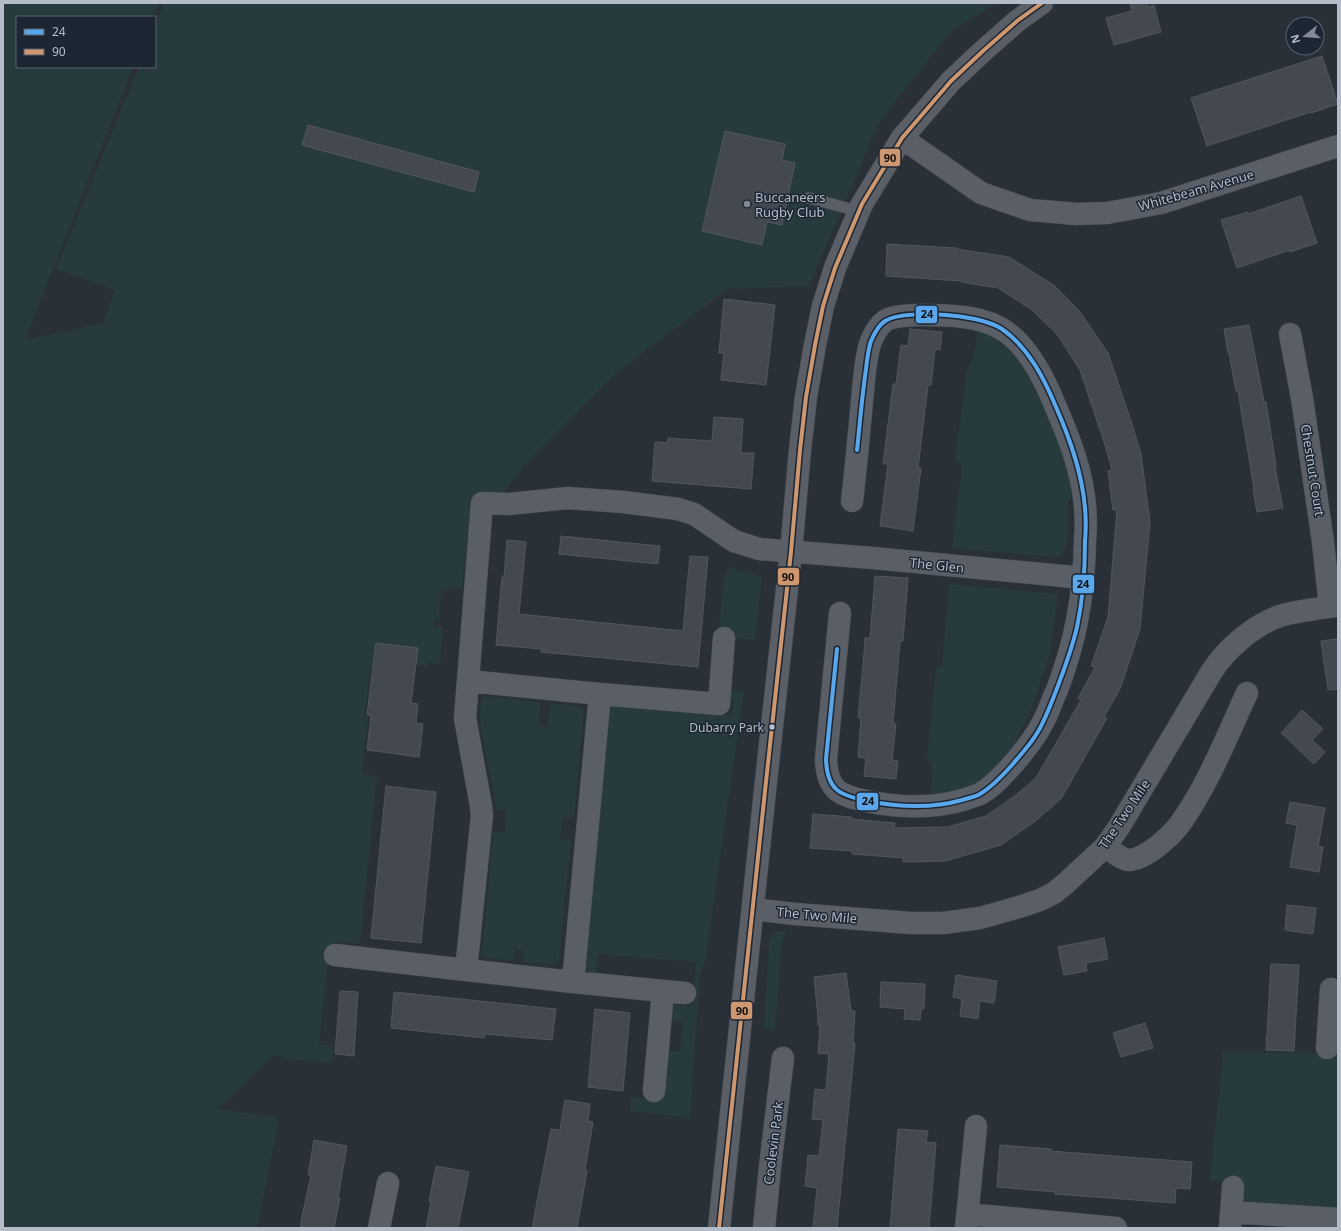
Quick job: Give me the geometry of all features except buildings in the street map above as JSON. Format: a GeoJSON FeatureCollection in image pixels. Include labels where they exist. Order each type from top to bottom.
{"type":"FeatureCollection","features":[{"type":"Feature","properties":{"kind":"street"},"geometry":{"type":"LineString","coordinates":[[719,1228],[791,552],[806,397],[815,345],[829,285],[858,211],[902,138],[951,81],[983,50],[1017,21],[1042,3]]}},
{"type":"Feature","properties":{"kind":"street","name":"Whitebeam Avenue"},"geometry":{"type":"LineString","coordinates":[[902,138],[981,193],[1030,210],[1077,214],[1107,213],[1160,202],[1338,146]]}},
{"type":"Feature","properties":{"kind":"street"},"geometry":{"type":"LineString","coordinates":[[840,613],[826,759],[826,769],[829,782],[835,790],[857,799],[902,806],[948,804],[980,794],[993,784],[1020,755],[1043,724],[1061,680],[1076,628],[1084,578],[1086,529],[1085,506],[1081,477],[1073,451],[1051,396],[1028,355],[1009,335],[1000,328],[988,323],[972,318],[948,315],[910,315],[885,321],[880,326],[871,341],[869,350],[852,501]]}},
{"type":"Feature","properties":{"kind":"street","name":"Chestnut Court"},"geometry":{"type":"LineString","coordinates":[[1290,334],[1302,398],[1334,606]]}},
{"type":"Feature","properties":{"kind":"street","name":"The Glen"},"geometry":{"type":"LineString","coordinates":[[468,681],[482,502],[508,504],[568,498],[678,508],[694,514],[725,535],[742,544],[759,549],[1084,578]]}},
{"type":"Feature","properties":{"kind":"street","name":"The Two Mile"},"geometry":{"type":"LineString","coordinates":[[753,909],[796,914],[943,923],[980,918],[1019,908],[1054,893],[1105,847],[1134,802],[1212,671],[1227,652],[1260,625],[1283,616],[1334,606]]}},
{"type":"Feature","properties":{"kind":"street"},"geometry":{"type":"LineString","coordinates":[[466,970],[482,815],[464,718],[468,681],[719,704],[724,638]]}},
{"type":"Feature","properties":{"kind":"street"},"geometry":{"type":"LineString","coordinates":[[1105,847],[1121,857],[1130,860],[1144,855],[1159,846],[1179,824],[1202,788],[1247,693]]}},
{"type":"Feature","properties":{"kind":"street"},"geometry":{"type":"LineString","coordinates":[[573,982],[600,694]]}},
{"type":"Feature","properties":{"kind":"street"},"geometry":{"type":"LineString","coordinates":[[335,956],[685,993]]}},
{"type":"Feature","properties":{"kind":"street"},"geometry":{"type":"LineString","coordinates":[[1327,1048],[1333,1021],[1331,989]]}},
{"type":"Feature","properties":{"kind":"street"},"geometry":{"type":"LineString","coordinates":[[654,1091],[663,991]]}},
{"type":"Feature","properties":{"kind":"street","name":"Coolevin Park"},"geometry":{"type":"LineString","coordinates":[[764,1228],[783,1058]]}},
{"type":"Feature","properties":{"kind":"street"},"geometry":{"type":"LineString","coordinates":[[976,1126],[967,1221],[1116,1228]]}},
{"type":"Feature","properties":{"kind":"street"},"geometry":{"type":"LineString","coordinates":[[378,1228],[388,1183]]}},
{"type":"Feature","properties":{"kind":"street"},"geometry":{"type":"LineString","coordinates":[[1234,1186],[1230,1220],[1338,1219]]}},
{"type":"Feature","properties":{"kind":"lane"},"geometry":{"type":"LineString","coordinates":[[809,198],[858,211]]}},
{"type":"Feature","properties":{"kind":"green space"},"geometry":{"type":"Polygon","coordinates":[[[3,3],[159,3],[153,16],[16,16],[16,68],[133,68],[25,340],[104,323],[115,290],[56,269],[139,68],[156,68],[156,24],[163,3],[997,3],[951,31],[879,122],[809,286],[727,289],[614,375],[524,466],[467,538],[462,589],[448,587],[441,590],[439,619],[434,619],[434,627],[443,627],[440,664],[428,663],[425,666],[377,660],[370,670],[365,717],[368,717],[362,774],[377,776],[360,944],[336,941],[328,962],[319,1044],[333,1046],[332,1062],[293,1060],[274,1055],[218,1109],[279,1118],[257,1228],[3,1228],[3,3]]]}},
{"type":"Feature","properties":{"kind":"green space"},"geometry":{"type":"Polygon","coordinates":[[[979,325],[997,337],[1013,352],[1029,371],[1037,385],[1066,459],[1074,495],[1068,500],[1067,543],[1062,554],[1056,557],[952,548],[962,467],[955,459],[967,370],[973,361],[979,325]]]}},
{"type":"Feature","properties":{"kind":"green space"},"geometry":{"type":"Polygon","coordinates":[[[730,567],[762,577],[755,640],[718,637],[724,577],[730,567]]]}},
{"type":"Feature","properties":{"kind":"green space"},"geometry":{"type":"Polygon","coordinates":[[[949,584],[1058,594],[1050,653],[1032,708],[1014,745],[989,774],[968,789],[930,798],[932,765],[927,758],[936,668],[942,666],[949,584]]]}},
{"type":"Feature","properties":{"kind":"green space"},"geometry":{"type":"Polygon","coordinates":[[[729,690],[744,692],[705,961],[700,973],[690,1118],[630,1111],[631,1097],[662,1099],[666,1050],[680,1052],[683,1022],[669,1020],[672,1006],[692,1006],[696,962],[598,954],[596,975],[585,971],[609,709],[614,705],[621,704],[732,715],[734,700],[730,697],[729,690]]]}},
{"type":"Feature","properties":{"kind":"green space"},"geometry":{"type":"Polygon","coordinates":[[[484,697],[540,702],[539,726],[548,727],[550,703],[579,706],[584,713],[574,818],[563,817],[560,839],[571,840],[559,959],[554,964],[524,962],[524,951],[515,950],[514,961],[486,957],[482,953],[493,832],[505,832],[506,809],[496,810],[480,718],[481,706],[484,697]]]}},
{"type":"Feature","properties":{"kind":"green space"},"geometry":{"type":"Polygon","coordinates":[[[787,931],[782,942],[775,1030],[764,1029],[769,942],[773,932],[787,931]]]}},
{"type":"Feature","properties":{"kind":"green space"},"geometry":{"type":"Polygon","coordinates":[[[1338,1041],[1338,1210],[1244,1202],[1240,1181],[1210,1180],[1223,1053],[1334,1053],[1338,1041]]]}},
{"type":"Feature","properties":{"kind":"transit line","name":"90"},"geometry":{"type":"LineString","coordinates":[[719,1228],[791,552],[800,450],[806,397],[823,306],[835,268],[862,204],[902,138],[951,81],[1017,21],[1042,3]]}},
{"type":"Feature","properties":{"kind":"transit line","name":"24"},"geometry":{"type":"LineString","coordinates":[[837,649],[826,759],[829,778],[832,784],[836,789],[849,796],[891,805],[926,806],[950,803],[974,797],[989,788],[1012,765],[1033,739],[1047,714],[1065,667],[1073,643],[1081,606],[1085,563],[1086,529],[1083,495],[1075,456],[1061,419],[1040,374],[1020,345],[1002,329],[990,323],[960,316],[923,314],[906,315],[890,318],[885,321],[874,335],[868,351],[857,450]]}},
{"type":"Feature","properties":{"kind":"place","name":"Buccaneers Rugby Club"},"geometry":{"type":"Point","coordinates":[747,204]}},
{"type":"Feature","properties":{"kind":"place","name":"Dubarry Park"},"geometry":{"type":"Point","coordinates":[772,727]}}]}
